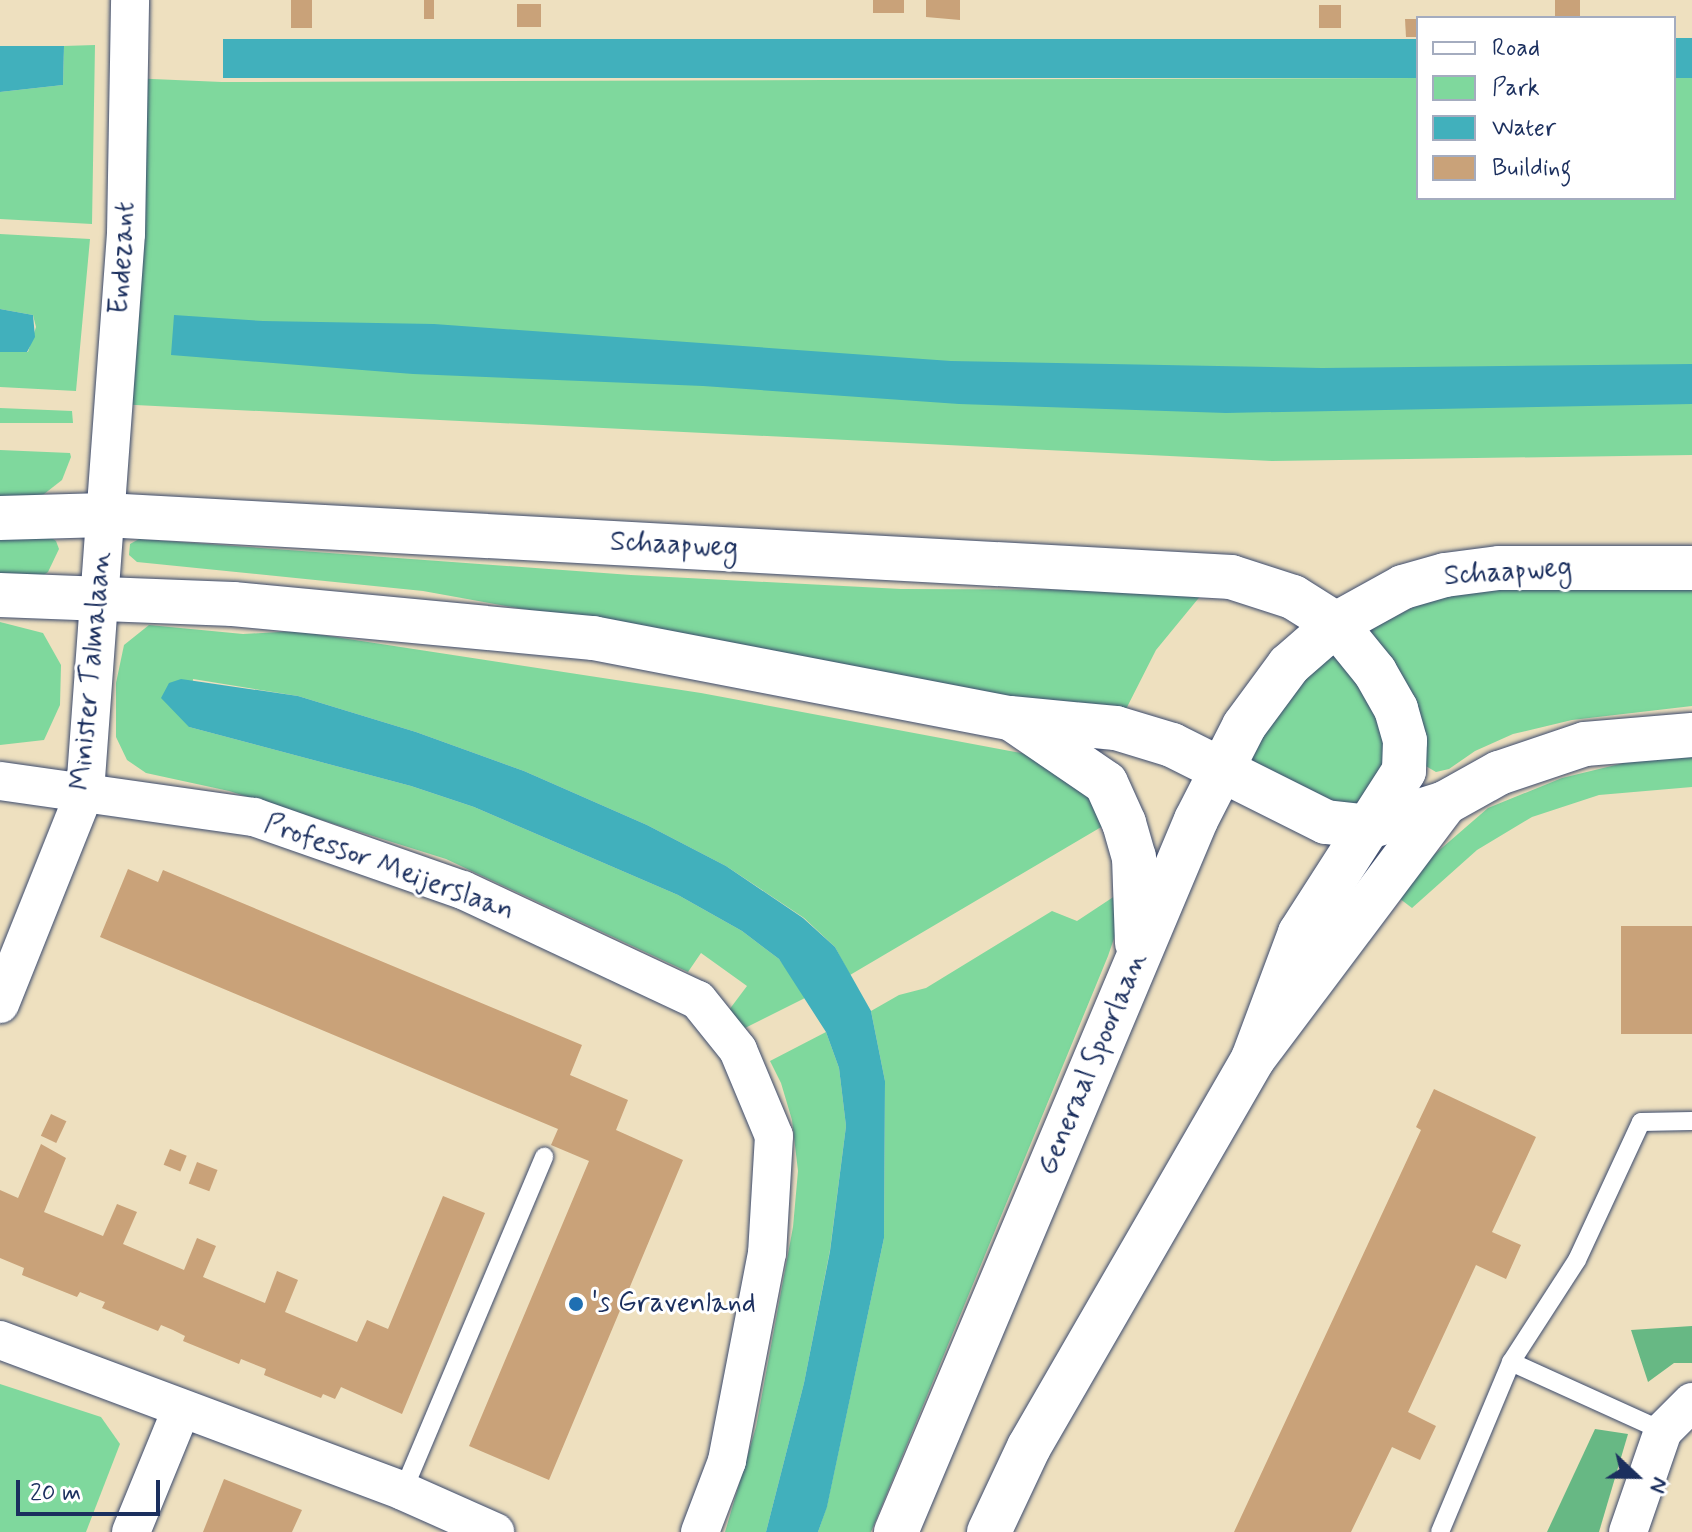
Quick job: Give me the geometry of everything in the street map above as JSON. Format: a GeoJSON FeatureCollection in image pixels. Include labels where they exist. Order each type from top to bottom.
{"type":"FeatureCollection","features":[{"type":"Feature","properties":{"kind":"street","name":"Endezant"},"geometry":{"type":"LineString","coordinates":[[105,515],[126,234],[130,0]]}},
{"type":"Feature","properties":{"kind":"street","name":"Schaapweg"},"geometry":{"type":"LineString","coordinates":[[0,518],[105,515],[1231,577],[1293,597],[1336,624],[1375,672],[1396,709],[1405,741],[1404,771],[1300,933],[1253,1059]]}},
{"type":"Feature","properties":{"kind":"street","name":"Minister Talmalaan"},"geometry":{"type":"LineString","coordinates":[[0,1004],[85,792],[105,515]]}},
{"type":"Feature","properties":{"kind":"street","name":"Schaapweg"},"geometry":{"type":"LineString","coordinates":[[1336,624],[1403,587],[1445,575],[1499,568],[1692,568]]}},
{"type":"Feature","properties":{"kind":"street"},"geometry":{"type":"LineString","coordinates":[[0,595],[233,604],[593,638],[1010,718],[1116,728],[1172,745],[1326,822],[1369,827],[1445,803],[1499,773],[1585,744],[1692,735]]}},
{"type":"Feature","properties":{"kind":"street","name":"Generaal Spoorlaan"},"geometry":{"type":"LineString","coordinates":[[896,1532],[1221,770],[1244,726],[1289,665],[1336,624]]}},
{"type":"Feature","properties":{"kind":"street"},"geometry":{"type":"LineString","coordinates":[[1010,718],[1106,783],[1134,857],[1136,964]]}},
{"type":"Feature","properties":{"kind":"street","name":"Professor Meijerslaan"},"geometry":{"type":"LineString","coordinates":[[0,781],[254,817],[463,890],[698,1000],[738,1050],[774,1136],[767,1253],[727,1461],[700,1532]]}},
{"type":"Feature","properties":{"kind":"street"},"geometry":{"type":"LineString","coordinates":[[989,1532],[1029,1447],[1253,1059],[1445,803]]}},
{"type":"Feature","properties":{"kind":"street"},"geometry":{"type":"LineString","coordinates":[[0,1340],[403,1491],[495,1532]]}},
{"type":"Feature","properties":{"kind":"street"},"geometry":{"type":"LineString","coordinates":[[1628,1532],[1663,1431],[1692,1402]]}},
{"type":"Feature","properties":{"kind":"street"},"geometry":{"type":"LineString","coordinates":[[131,1532],[181,1410]]}},
{"type":"Feature","properties":{"kind":"lane"},"geometry":{"type":"LineString","coordinates":[[1440,1532],[1511,1362],[1577,1260],[1641,1122],[1692,1121]]}},
{"type":"Feature","properties":{"kind":"lane"},"geometry":{"type":"LineString","coordinates":[[403,1491],[544,1157]]}},
{"type":"Feature","properties":{"kind":"lane"},"geometry":{"type":"LineString","coordinates":[[1511,1362],[1663,1431]]}},
{"type":"Feature","properties":{"kind":"green space"},"geometry":{"type":"Polygon","coordinates":[[[95,45],[92,224],[0,219],[0,92],[63,85],[64,46],[95,45]]]}},
{"type":"Feature","properties":{"kind":"green space"},"geometry":{"type":"Polygon","coordinates":[[[129,78],[222,82],[1416,78],[1416,200],[1676,200],[1676,78],[1692,78],[1692,455],[1272,461],[115,404],[129,78]]]}},
{"type":"Feature","properties":{"kind":"green space"},"geometry":{"type":"Polygon","coordinates":[[[0,234],[90,239],[76,391],[0,387],[0,352],[28,352],[36,327],[33,315],[0,309],[0,234]]]}},
{"type":"Feature","properties":{"kind":"green space"},"geometry":{"type":"Polygon","coordinates":[[[0,408],[72,411],[73,423],[0,423],[0,408]]]}},
{"type":"Feature","properties":{"kind":"green space"},"geometry":{"type":"Polygon","coordinates":[[[0,450],[70,453],[71,457],[62,480],[39,498],[0,506],[0,450]]]}},
{"type":"Feature","properties":{"kind":"green space"},"geometry":{"type":"Polygon","coordinates":[[[0,532],[50,537],[56,541],[59,549],[48,572],[38,579],[0,584],[0,532]]]}},
{"type":"Feature","properties":{"kind":"green space"},"geometry":{"type":"Polygon","coordinates":[[[139,539],[631,575],[901,589],[1162,590],[1202,594],[1156,650],[1122,717],[423,591],[137,562],[129,555],[130,544],[139,539]]]}},
{"type":"Feature","properties":{"kind":"green space"},"geometry":{"type":"Polygon","coordinates":[[[1692,586],[1692,706],[1572,720],[1513,734],[1475,751],[1449,769],[1436,772],[1424,765],[1365,632],[1431,598],[1472,589],[1692,586]]]}},
{"type":"Feature","properties":{"kind":"green space"},"geometry":{"type":"Polygon","coordinates":[[[0,622],[43,633],[61,665],[60,705],[44,740],[0,745],[0,622]]]}},
{"type":"Feature","properties":{"kind":"green space"},"geometry":{"type":"Polygon","coordinates":[[[149,625],[243,634],[296,631],[701,693],[1042,757],[1087,786],[1108,823],[850,975],[835,947],[804,918],[726,866],[647,825],[524,771],[416,732],[298,696],[193,679],[189,727],[411,786],[474,807],[678,895],[742,931],[779,959],[807,997],[743,1029],[729,1010],[747,986],[701,953],[688,972],[446,859],[229,791],[146,773],[127,760],[116,737],[116,683],[124,645],[149,625]]]}},
{"type":"Feature","properties":{"kind":"green space"},"geometry":{"type":"Polygon","coordinates":[[[1331,651],[1359,671],[1387,732],[1378,792],[1352,807],[1326,807],[1242,764],[1256,735],[1331,651]]]}},
{"type":"Feature","properties":{"kind":"green space"},"geometry":{"type":"Polygon","coordinates":[[[1692,756],[1692,787],[1599,795],[1532,817],[1477,850],[1412,908],[1391,892],[1488,808],[1562,778],[1632,761],[1692,756]]]}},
{"type":"Feature","properties":{"kind":"green space"},"geometry":{"type":"Polygon","coordinates":[[[1124,890],[1122,915],[1108,956],[871,1532],[818,1532],[827,1506],[884,1238],[885,1081],[871,1011],[899,995],[926,988],[1052,911],[1077,921],[1124,890]]]}},
{"type":"Feature","properties":{"kind":"green space"},"geometry":{"type":"Polygon","coordinates":[[[826,1032],[839,1068],[846,1126],[830,1250],[804,1383],[766,1532],[725,1532],[756,1427],[793,1227],[798,1171],[792,1120],[781,1083],[770,1061],[826,1032]]]}},
{"type":"Feature","properties":{"kind":"green space"},"geometry":{"type":"Polygon","coordinates":[[[1692,1326],[1692,1363],[1674,1363],[1648,1382],[1631,1330],[1692,1326]]]}},
{"type":"Feature","properties":{"kind":"green space"},"geometry":{"type":"Polygon","coordinates":[[[0,1384],[101,1417],[120,1444],[86,1532],[0,1532],[0,1384]]]}},
{"type":"Feature","properties":{"kind":"green space"},"geometry":{"type":"Polygon","coordinates":[[[1595,1429],[1628,1434],[1599,1532],[1547,1532],[1595,1429]]]}},
{"type":"Feature","properties":{"kind":"water"},"geometry":{"type":"Polygon","coordinates":[[[1676,38],[1692,38],[1692,78],[1676,78],[1676,38]]]}},
{"type":"Feature","properties":{"kind":"water"},"geometry":{"type":"Polygon","coordinates":[[[223,39],[1416,39],[1416,78],[223,78],[223,39]]]}},
{"type":"Feature","properties":{"kind":"water"},"geometry":{"type":"Polygon","coordinates":[[[0,46],[64,46],[63,85],[0,92],[0,46]]]}},
{"type":"Feature","properties":{"kind":"water"},"geometry":{"type":"Polygon","coordinates":[[[0,309],[33,315],[35,337],[27,352],[0,352],[0,309]]]}},
{"type":"Feature","properties":{"kind":"water"},"geometry":{"type":"Polygon","coordinates":[[[174,315],[263,321],[434,324],[951,361],[1322,368],[1692,364],[1692,404],[1226,413],[959,404],[703,386],[413,374],[171,355],[174,315]]]}},
{"type":"Feature","properties":{"kind":"water"},"geometry":{"type":"Polygon","coordinates":[[[181,679],[298,696],[416,732],[524,771],[647,825],[726,866],[803,918],[835,947],[871,1011],[885,1081],[884,1238],[827,1507],[818,1532],[766,1532],[804,1383],[830,1251],[846,1126],[839,1068],[826,1032],[779,959],[742,931],[678,895],[474,807],[411,786],[189,727],[161,698],[169,683],[181,679]]]}},
{"type":"Feature","properties":{"kind":"building"},"geometry":{"type":"Polygon","coordinates":[[[291,0],[312,0],[312,28],[291,28],[291,0]]]}},
{"type":"Feature","properties":{"kind":"building"},"geometry":{"type":"Polygon","coordinates":[[[424,0],[434,0],[434,19],[424,19],[424,0]]]}},
{"type":"Feature","properties":{"kind":"building"},"geometry":{"type":"Polygon","coordinates":[[[873,0],[904,0],[904,13],[873,13],[873,0]]]}},
{"type":"Feature","properties":{"kind":"building"},"geometry":{"type":"Polygon","coordinates":[[[926,0],[960,0],[960,20],[926,17],[926,0]]]}},
{"type":"Feature","properties":{"kind":"building"},"geometry":{"type":"Polygon","coordinates":[[[1555,0],[1580,0],[1580,16],[1555,16],[1555,0]]]}},
{"type":"Feature","properties":{"kind":"building"},"geometry":{"type":"Polygon","coordinates":[[[517,4],[541,4],[541,27],[517,27],[517,4]]]}},
{"type":"Feature","properties":{"kind":"building"},"geometry":{"type":"Polygon","coordinates":[[[1319,5],[1341,5],[1341,28],[1319,28],[1319,5]]]}},
{"type":"Feature","properties":{"kind":"building"},"geometry":{"type":"Polygon","coordinates":[[[1405,19],[1416,19],[1416,37],[1406,37],[1405,19]]]}},
{"type":"Feature","properties":{"kind":"building","name":"'s Gravenland"},"geometry":{"type":"Polygon","coordinates":[[[128,869],[158,882],[163,870],[582,1045],[570,1075],[628,1100],[616,1130],[683,1160],[549,1480],[469,1446],[589,1161],[551,1145],[558,1129],[100,937],[128,869]]]}},
{"type":"Feature","properties":{"kind":"building"},"geometry":{"type":"Polygon","coordinates":[[[1621,926],[1692,926],[1692,1034],[1621,1034],[1621,926]]]}},
{"type":"Feature","properties":{"kind":"building"},"geometry":{"type":"Polygon","coordinates":[[[1434,1089],[1536,1137],[1492,1232],[1521,1245],[1506,1279],[1476,1265],[1408,1412],[1436,1426],[1420,1460],[1392,1447],[1351,1532],[1234,1532],[1421,1130],[1416,1127],[1434,1089]]]}},
{"type":"Feature","properties":{"kind":"building"},"geometry":{"type":"Polygon","coordinates":[[[51,1114],[66,1121],[56,1143],[41,1136],[51,1114]]]}},
{"type":"Feature","properties":{"kind":"building"},"geometry":{"type":"Polygon","coordinates":[[[41,1144],[66,1158],[44,1212],[103,1236],[117,1204],[137,1212],[123,1244],[184,1270],[197,1238],[216,1246],[203,1277],[265,1303],[277,1271],[298,1280],[285,1312],[357,1342],[367,1320],[388,1329],[443,1196],[485,1213],[402,1414],[341,1387],[335,1399],[323,1394],[321,1398],[264,1375],[266,1369],[241,1359],[239,1364],[183,1341],[185,1336],[161,1325],[158,1331],[102,1308],[105,1302],[80,1292],[77,1297],[22,1275],[24,1268],[0,1258],[0,1190],[18,1198],[41,1144]]]}},
{"type":"Feature","properties":{"kind":"building"},"geometry":{"type":"Polygon","coordinates":[[[170,1149],[187,1156],[180,1172],[164,1165],[170,1149]]]}},
{"type":"Feature","properties":{"kind":"building"},"geometry":{"type":"Polygon","coordinates":[[[197,1162],[218,1170],[209,1191],[189,1183],[197,1162]]]}},
{"type":"Feature","properties":{"kind":"building"},"geometry":{"type":"Polygon","coordinates":[[[224,1479],[302,1510],[292,1532],[203,1532],[224,1479]]]}},
{"type":"Feature","properties":{"kind":"place","name":"'s Gravenland"},"geometry":{"type":"Point","coordinates":[576,1304]}}]}
